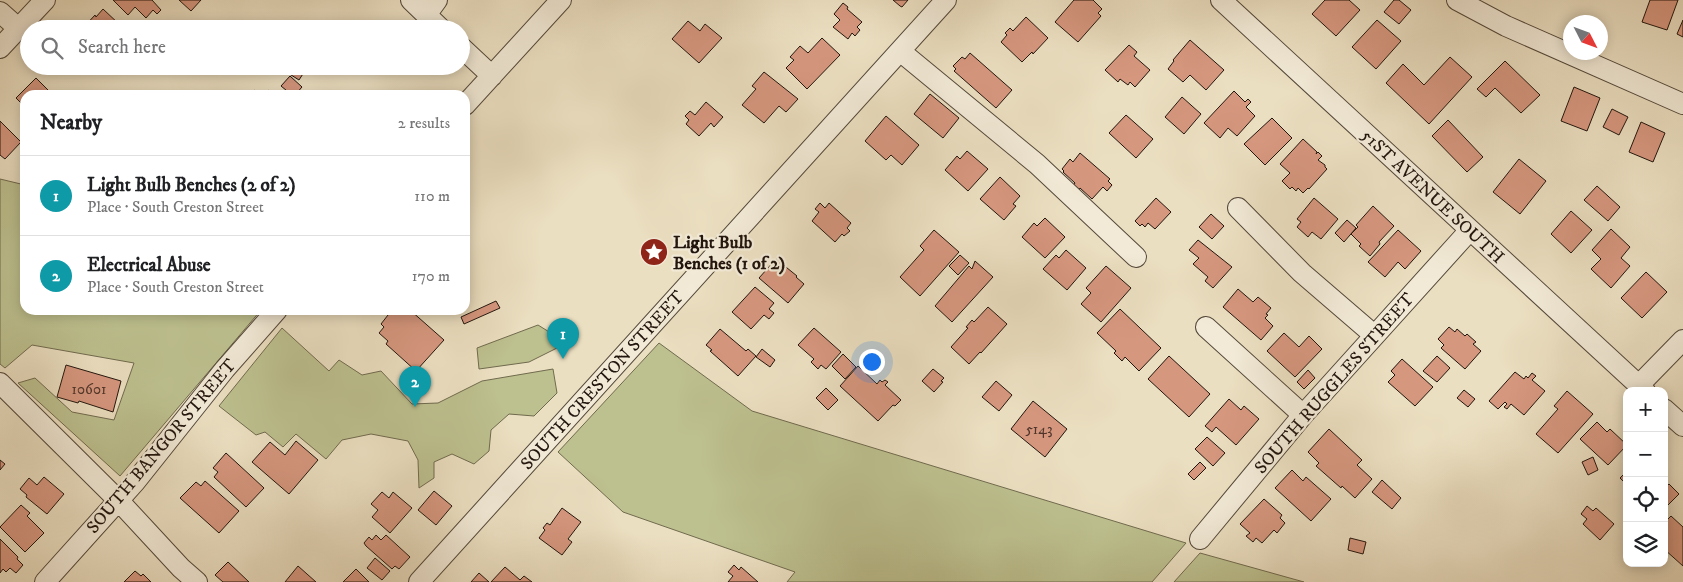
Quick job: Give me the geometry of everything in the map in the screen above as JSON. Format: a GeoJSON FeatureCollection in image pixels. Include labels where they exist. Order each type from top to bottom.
{"type":"FeatureCollection","features":[{"type":"Feature","properties":{"kind":"street"},"geometry":{"type":"LineString","coordinates":[[26,20],[45,0]]}},
{"type":"Feature","properties":{"kind":"street"},"geometry":{"type":"LineString","coordinates":[[411,0],[432,8],[437,20]]}},
{"type":"Feature","properties":{"kind":"street"},"geometry":{"type":"LineString","coordinates":[[470,100],[561,0]]}},
{"type":"Feature","properties":{"kind":"street","name":"SOUTH CRESTON STREET"},"geometry":{"type":"LineString","coordinates":[[419,582],[946,0]]}},
{"type":"Feature","properties":{"kind":"street","name":"51ST AVENUE SOUTH"},"geometry":{"type":"LineString","coordinates":[[1221,0],[1641,387]]}},
{"type":"Feature","properties":{"kind":"street"},"geometry":{"type":"LineString","coordinates":[[1457,0],[1506,26],[1683,104]]}},
{"type":"Feature","properties":{"kind":"street"},"geometry":{"type":"LineString","coordinates":[[0,12],[18,28],[0,48]]}},
{"type":"Feature","properties":{"kind":"street"},"geometry":{"type":"LineString","coordinates":[[900,51],[1037,164],[1136,257]]}},
{"type":"Feature","properties":{"kind":"street"},"geometry":{"type":"LineString","coordinates":[[470,55],[492,76]]}},
{"type":"Feature","properties":{"kind":"street"},"geometry":{"type":"LineString","coordinates":[[1238,208],[1302,273],[1374,335]]}},
{"type":"Feature","properties":{"kind":"street","name":"SOUTH RUGGLES STREET"},"geometry":{"type":"LineString","coordinates":[[1200,539],[1303,415],[1470,230]]}},
{"type":"Feature","properties":{"kind":"street","name":"SOUTH BANGOR STREET"},"geometry":{"type":"LineString","coordinates":[[45,582],[135,482],[225,369],[273,315]]}},
{"type":"Feature","properties":{"kind":"street"},"geometry":{"type":"LineString","coordinates":[[1206,327],[1303,415]]}},
{"type":"Feature","properties":{"kind":"street"},"geometry":{"type":"LineString","coordinates":[[1643,387],[1683,340]]}},
{"type":"Feature","properties":{"kind":"street"},"geometry":{"type":"LineString","coordinates":[[0,383],[118,500],[197,582]]}},
{"type":"Feature","properties":{"kind":"street"},"geometry":{"type":"LineString","coordinates":[[1668,413],[1683,426]]}},
{"type":"Feature","properties":{"kind":"green space"},"geometry":{"type":"Polygon","coordinates":[[[0,179],[20,184],[20,315],[257,315],[120,476],[18,383],[35,378],[72,412],[114,420],[134,363],[32,345],[5,368],[0,364],[0,179]]]}},
{"type":"Feature","properties":{"kind":"green space"},"geometry":{"type":"Polygon","coordinates":[[[538,325],[567,343],[529,362],[479,369],[477,348],[538,325]]]}},
{"type":"Feature","properties":{"kind":"green space"},"geometry":{"type":"Polygon","coordinates":[[[282,328],[329,371],[339,360],[362,375],[381,371],[412,404],[438,403],[482,381],[553,369],[557,393],[534,416],[509,414],[491,430],[489,451],[474,464],[452,454],[434,462],[434,478],[419,488],[418,460],[408,441],[371,434],[342,440],[326,459],[296,434],[283,447],[265,432],[256,435],[219,406],[282,328]]]}},
{"type":"Feature","properties":{"kind":"green space"},"geometry":{"type":"Polygon","coordinates":[[[659,343],[752,411],[1186,543],[1152,582],[787,582],[795,572],[623,512],[558,452],[659,343]]]}},
{"type":"Feature","properties":{"kind":"green space"},"geometry":{"type":"Polygon","coordinates":[[[1200,553],[1304,582],[1174,582],[1200,553]]]}},
{"type":"Feature","properties":{"kind":"building"},"geometry":{"type":"Polygon","coordinates":[[[113,0],[152,0],[161,10],[157,14],[153,10],[146,18],[135,7],[128,15],[113,0]]]}},
{"type":"Feature","properties":{"kind":"building"},"geometry":{"type":"Polygon","coordinates":[[[179,0],[201,0],[191,11],[179,0]]]}},
{"type":"Feature","properties":{"kind":"building"},"geometry":{"type":"Polygon","coordinates":[[[893,0],[908,0],[902,7],[893,0]]]}},
{"type":"Feature","properties":{"kind":"building"},"geometry":{"type":"Polygon","coordinates":[[[1074,0],[1093,0],[1102,9],[1098,13],[1101,16],[1078,42],[1055,22],[1074,0]]]}},
{"type":"Feature","properties":{"kind":"building"},"geometry":{"type":"Polygon","coordinates":[[[1325,0],[1349,0],[1360,10],[1336,36],[1312,14],[1325,0]]]}},
{"type":"Feature","properties":{"kind":"building"},"geometry":{"type":"Polygon","coordinates":[[[1394,0],[1399,0],[1411,10],[1399,24],[1384,12],[1394,0]]]}},
{"type":"Feature","properties":{"kind":"building"},"geometry":{"type":"Polygon","coordinates":[[[1650,0],[1678,0],[1667,30],[1642,22],[1650,0]]]}},
{"type":"Feature","properties":{"kind":"building"},"geometry":{"type":"Polygon","coordinates":[[[843,3],[862,22],[857,27],[860,30],[855,36],[852,33],[848,39],[833,27],[840,20],[834,14],[843,3]]]}},
{"type":"Feature","properties":{"kind":"building"},"geometry":{"type":"Polygon","coordinates":[[[103,9],[115,20],[90,20],[95,15],[96,17],[103,9]]]}},
{"type":"Feature","properties":{"kind":"building"},"geometry":{"type":"Polygon","coordinates":[[[1026,17],[1048,38],[1033,54],[1032,52],[1022,62],[1001,42],[1007,35],[1005,33],[1010,28],[1013,31],[1026,17]]]}},
{"type":"Feature","properties":{"kind":"building"},"geometry":{"type":"Polygon","coordinates":[[[1377,20],[1401,41],[1376,69],[1352,47],[1377,20]]]}},
{"type":"Feature","properties":{"kind":"building"},"geometry":{"type":"Polygon","coordinates":[[[1683,20],[1683,37],[1677,34],[1683,20]]]}},
{"type":"Feature","properties":{"kind":"building"},"geometry":{"type":"Polygon","coordinates":[[[688,21],[700,31],[705,24],[722,38],[699,63],[672,39],[688,21]]]}},
{"type":"Feature","properties":{"kind":"building"},"geometry":{"type":"Polygon","coordinates":[[[822,38],[840,55],[807,89],[786,68],[794,60],[790,57],[800,46],[808,53],[822,38]]]}},
{"type":"Feature","properties":{"kind":"building"},"geometry":{"type":"Polygon","coordinates":[[[1190,40],[1224,70],[1206,90],[1190,75],[1183,82],[1168,69],[1190,40]]]}},
{"type":"Feature","properties":{"kind":"building"},"geometry":{"type":"Polygon","coordinates":[[[1129,45],[1137,52],[1134,56],[1150,70],[1135,87],[1130,82],[1128,85],[1120,79],[1118,82],[1105,70],[1129,45]]]}},
{"type":"Feature","properties":{"kind":"building"},"geometry":{"type":"Polygon","coordinates":[[[970,53],[1012,90],[996,108],[954,71],[956,69],[953,66],[962,57],[965,59],[970,53]]]}},
{"type":"Feature","properties":{"kind":"building"},"geometry":{"type":"Polygon","coordinates":[[[1450,57],[1472,77],[1429,124],[1386,83],[1403,64],[1424,85],[1450,57]]]}},
{"type":"Feature","properties":{"kind":"building"},"geometry":{"type":"Polygon","coordinates":[[[1505,61],[1540,95],[1521,113],[1495,88],[1486,97],[1477,89],[1505,61]]]}},
{"type":"Feature","properties":{"kind":"building"},"geometry":{"type":"Polygon","coordinates":[[[764,72],[798,99],[786,112],[779,106],[764,123],[742,105],[756,89],[752,86],[764,72]]]}},
{"type":"Feature","properties":{"kind":"building"},"geometry":{"type":"Polygon","coordinates":[[[291,75],[302,75],[299,80],[291,75]]]}},
{"type":"Feature","properties":{"kind":"building"},"geometry":{"type":"Polygon","coordinates":[[[290,76],[302,87],[299,90],[286,90],[281,86],[290,76]]]}},
{"type":"Feature","properties":{"kind":"building"},"geometry":{"type":"Polygon","coordinates":[[[36,78],[48,90],[24,90],[36,78]]]}},
{"type":"Feature","properties":{"kind":"building"},"geometry":{"type":"Polygon","coordinates":[[[1574,87],[1600,98],[1587,131],[1561,121],[1574,87]]]}},
{"type":"Feature","properties":{"kind":"building"},"geometry":{"type":"Polygon","coordinates":[[[1234,91],[1245,102],[1248,99],[1251,102],[1246,107],[1255,116],[1237,136],[1228,128],[1220,138],[1204,123],[1234,91]]]}},
{"type":"Feature","properties":{"kind":"building"},"geometry":{"type":"Polygon","coordinates":[[[20,94],[20,102],[16,98],[20,94]]]}},
{"type":"Feature","properties":{"kind":"building"},"geometry":{"type":"Polygon","coordinates":[[[930,94],[959,118],[943,138],[914,114],[930,94]]]}},
{"type":"Feature","properties":{"kind":"building"},"geometry":{"type":"Polygon","coordinates":[[[1182,97],[1201,114],[1184,134],[1165,117],[1182,97]]]}},
{"type":"Feature","properties":{"kind":"building"},"geometry":{"type":"Polygon","coordinates":[[[706,102],[723,117],[714,127],[711,123],[699,136],[686,124],[689,120],[685,116],[690,111],[695,115],[706,102]]]}},
{"type":"Feature","properties":{"kind":"building"},"geometry":{"type":"Polygon","coordinates":[[[1612,109],[1628,117],[1619,135],[1603,127],[1612,109]]]}},
{"type":"Feature","properties":{"kind":"building"},"geometry":{"type":"Polygon","coordinates":[[[1126,115],[1153,139],[1136,158],[1109,133],[1126,115]]]}},
{"type":"Feature","properties":{"kind":"building"},"geometry":{"type":"Polygon","coordinates":[[[886,116],[919,145],[902,165],[891,155],[886,160],[865,141],[886,116]]]}},
{"type":"Feature","properties":{"kind":"building"},"geometry":{"type":"Polygon","coordinates":[[[1272,118],[1292,138],[1265,165],[1244,144],[1272,118]]]}},
{"type":"Feature","properties":{"kind":"building"},"geometry":{"type":"Polygon","coordinates":[[[1448,120],[1483,157],[1467,172],[1432,136],[1448,120]]]}},
{"type":"Feature","properties":{"kind":"building"},"geometry":{"type":"Polygon","coordinates":[[[0,121],[20,143],[5,159],[0,155],[0,121]]]}},
{"type":"Feature","properties":{"kind":"building"},"geometry":{"type":"Polygon","coordinates":[[[1641,122],[1665,133],[1653,162],[1629,152],[1641,122]]]}},
{"type":"Feature","properties":{"kind":"building"},"geometry":{"type":"Polygon","coordinates":[[[1303,139],[1317,152],[1316,154],[1318,152],[1322,156],[1318,160],[1327,169],[1303,193],[1298,188],[1296,191],[1292,187],[1290,189],[1282,181],[1290,173],[1280,164],[1303,139]]]}},
{"type":"Feature","properties":{"kind":"building"},"geometry":{"type":"Polygon","coordinates":[[[967,151],[988,169],[968,191],[945,170],[957,156],[960,159],[967,151]]]}},
{"type":"Feature","properties":{"kind":"building"},"geometry":{"type":"Polygon","coordinates":[[[1080,153],[1110,179],[1108,181],[1112,185],[1107,191],[1103,187],[1092,199],[1080,188],[1078,191],[1073,186],[1075,183],[1062,169],[1070,159],[1073,162],[1080,153]]]}},
{"type":"Feature","properties":{"kind":"building"},"geometry":{"type":"Polygon","coordinates":[[[1519,159],[1546,181],[1520,214],[1493,192],[1519,159]]]}},
{"type":"Feature","properties":{"kind":"building"},"geometry":{"type":"Polygon","coordinates":[[[1000,177],[1020,196],[1013,204],[1016,206],[1004,220],[980,199],[1000,177]]]}},
{"type":"Feature","properties":{"kind":"building"},"geometry":{"type":"Polygon","coordinates":[[[1597,186],[1620,207],[1608,221],[1584,200],[1597,186]]]}},
{"type":"Feature","properties":{"kind":"building"},"geometry":{"type":"Polygon","coordinates":[[[1156,198],[1171,212],[1155,229],[1148,223],[1145,227],[1142,224],[1140,226],[1135,221],[1156,198]]]}},
{"type":"Feature","properties":{"kind":"building"},"geometry":{"type":"Polygon","coordinates":[[[1314,198],[1338,219],[1321,239],[1312,232],[1308,237],[1297,227],[1301,222],[1297,219],[1314,198]]]}},
{"type":"Feature","properties":{"kind":"building"},"geometry":{"type":"Polygon","coordinates":[[[820,203],[825,208],[829,203],[851,223],[847,228],[850,231],[844,236],[842,234],[835,242],[812,221],[819,212],[815,209],[820,203]]]}},
{"type":"Feature","properties":{"kind":"building"},"geometry":{"type":"Polygon","coordinates":[[[1373,206],[1394,226],[1379,242],[1380,244],[1370,256],[1359,246],[1361,244],[1351,234],[1358,227],[1356,225],[1373,206]]]}},
{"type":"Feature","properties":{"kind":"building"},"geometry":{"type":"Polygon","coordinates":[[[1571,211],[1592,230],[1571,253],[1551,234],[1571,211]]]}},
{"type":"Feature","properties":{"kind":"building"},"geometry":{"type":"Polygon","coordinates":[[[1211,214],[1224,226],[1212,239],[1199,227],[1211,214]]]}},
{"type":"Feature","properties":{"kind":"building"},"geometry":{"type":"Polygon","coordinates":[[[1045,218],[1065,237],[1045,258],[1022,237],[1034,223],[1037,226],[1045,218]]]}},
{"type":"Feature","properties":{"kind":"building"},"geometry":{"type":"Polygon","coordinates":[[[1347,220],[1356,228],[1344,242],[1335,233],[1347,220]]]}},
{"type":"Feature","properties":{"kind":"building"},"geometry":{"type":"Polygon","coordinates":[[[1611,229],[1630,247],[1621,258],[1630,266],[1611,288],[1591,269],[1601,259],[1592,250],[1611,229]]]}},
{"type":"Feature","properties":{"kind":"building"},"geometry":{"type":"Polygon","coordinates":[[[934,230],[959,252],[920,296],[900,277],[924,250],[920,246],[934,230]]]}},
{"type":"Feature","properties":{"kind":"building"},"geometry":{"type":"Polygon","coordinates":[[[1398,230],[1421,251],[1405,269],[1398,262],[1385,277],[1368,262],[1398,230]]]}},
{"type":"Feature","properties":{"kind":"building"},"geometry":{"type":"Polygon","coordinates":[[[1198,240],[1232,267],[1213,288],[1205,281],[1208,277],[1193,264],[1199,258],[1189,250],[1198,240]]]}},
{"type":"Feature","properties":{"kind":"building"},"geometry":{"type":"Polygon","coordinates":[[[1066,250],[1086,268],[1067,290],[1043,269],[1056,255],[1059,258],[1066,250]]]}},
{"type":"Feature","properties":{"kind":"building"},"geometry":{"type":"Polygon","coordinates":[[[960,255],[969,263],[958,275],[949,266],[960,255]]]}},
{"type":"Feature","properties":{"kind":"building"},"geometry":{"type":"Polygon","coordinates":[[[776,259],[804,284],[788,303],[759,278],[776,259]]]}},
{"type":"Feature","properties":{"kind":"building"},"geometry":{"type":"Polygon","coordinates":[[[975,261],[993,277],[952,322],[935,306],[969,266],[972,269],[975,261]]]}},
{"type":"Feature","properties":{"kind":"building"},"geometry":{"type":"Polygon","coordinates":[[[1106,266],[1131,288],[1101,322],[1081,304],[1091,293],[1086,288],[1106,266]]]}},
{"type":"Feature","properties":{"kind":"building"},"geometry":{"type":"Polygon","coordinates":[[[1646,272],[1667,292],[1642,318],[1621,298],[1646,272]]]}},
{"type":"Feature","properties":{"kind":"building"},"geometry":{"type":"Polygon","coordinates":[[[755,287],[774,303],[769,309],[774,313],[769,319],[764,315],[751,329],[732,312],[755,287]]]}},
{"type":"Feature","properties":{"kind":"building"},"geometry":{"type":"Polygon","coordinates":[[[1238,289],[1253,302],[1258,297],[1271,308],[1265,318],[1273,326],[1261,340],[1223,307],[1238,289]]]}},
{"type":"Feature","properties":{"kind":"building"},"geometry":{"type":"Polygon","coordinates":[[[496,301],[500,308],[464,324],[461,317],[470,315],[470,313],[496,301]]]}},
{"type":"Feature","properties":{"kind":"building"},"geometry":{"type":"Polygon","coordinates":[[[988,307],[1007,324],[969,364],[951,347],[968,328],[966,327],[972,320],[974,322],[988,307]]]}},
{"type":"Feature","properties":{"kind":"building"},"geometry":{"type":"Polygon","coordinates":[[[1120,309],[1161,348],[1139,371],[1125,357],[1122,361],[1114,353],[1116,351],[1097,333],[1120,309]]]}},
{"type":"Feature","properties":{"kind":"building"},"geometry":{"type":"Polygon","coordinates":[[[388,315],[416,315],[444,340],[416,371],[386,344],[388,341],[379,333],[384,327],[381,324],[388,315]]]}},
{"type":"Feature","properties":{"kind":"building"},"geometry":{"type":"Polygon","coordinates":[[[1449,327],[1455,332],[1457,329],[1465,336],[1467,334],[1476,342],[1473,344],[1481,351],[1465,369],[1441,348],[1444,345],[1438,339],[1449,327]]]}},
{"type":"Feature","properties":{"kind":"building"},"geometry":{"type":"Polygon","coordinates":[[[814,328],[841,352],[826,369],[821,365],[818,369],[811,362],[814,359],[798,345],[814,328]]]}},
{"type":"Feature","properties":{"kind":"building"},"geometry":{"type":"Polygon","coordinates":[[[720,329],[746,351],[748,349],[756,356],[738,376],[710,351],[712,350],[706,345],[720,329]]]}},
{"type":"Feature","properties":{"kind":"building"},"geometry":{"type":"Polygon","coordinates":[[[1284,333],[1299,347],[1309,336],[1322,349],[1295,377],[1267,351],[1284,333]]]}},
{"type":"Feature","properties":{"kind":"building"},"geometry":{"type":"Polygon","coordinates":[[[762,349],[775,360],[770,367],[756,357],[762,349]]]}},
{"type":"Feature","properties":{"kind":"building"},"geometry":{"type":"Polygon","coordinates":[[[843,354],[856,367],[845,379],[832,366],[843,354]]]}},
{"type":"Feature","properties":{"kind":"building"},"geometry":{"type":"Polygon","coordinates":[[[1169,356],[1210,394],[1189,417],[1148,379],[1169,356]]]}},
{"type":"Feature","properties":{"kind":"building"},"geometry":{"type":"Polygon","coordinates":[[[1437,356],[1450,368],[1437,382],[1423,371],[1437,356]]]}},
{"type":"Feature","properties":{"kind":"building"},"geometry":{"type":"Polygon","coordinates":[[[1402,359],[1433,387],[1415,406],[1388,382],[1395,375],[1391,371],[1402,359]]]}},
{"type":"Feature","properties":{"kind":"building"},"geometry":{"type":"Polygon","coordinates":[[[66,365],[121,381],[113,412],[79,401],[78,403],[57,397],[66,365]]]}},
{"type":"Feature","properties":{"kind":"building"},"geometry":{"type":"Polygon","coordinates":[[[858,366],[877,384],[880,380],[888,382],[885,385],[901,400],[895,406],[893,405],[878,421],[840,386],[858,366]]]}},
{"type":"Feature","properties":{"kind":"building"},"geometry":{"type":"Polygon","coordinates":[[[933,369],[944,378],[941,381],[943,382],[934,392],[922,381],[933,369]]]}},
{"type":"Feature","properties":{"kind":"building"},"geometry":{"type":"Polygon","coordinates":[[[1308,370],[1315,378],[1304,389],[1297,382],[1308,370]]]}},
{"type":"Feature","properties":{"kind":"building"},"geometry":{"type":"Polygon","coordinates":[[[1515,372],[1524,379],[1526,376],[1528,378],[1532,373],[1536,376],[1532,380],[1545,391],[1524,415],[1511,404],[1507,409],[1504,407],[1507,404],[1505,402],[1498,409],[1489,401],[1515,372]]]}},
{"type":"Feature","properties":{"kind":"building"},"geometry":{"type":"Polygon","coordinates":[[[996,381],[1012,395],[999,411],[982,397],[996,381]]]}},
{"type":"Feature","properties":{"kind":"building"},"geometry":{"type":"Polygon","coordinates":[[[826,388],[838,400],[828,410],[816,398],[826,388]]]}},
{"type":"Feature","properties":{"kind":"building"},"geometry":{"type":"Polygon","coordinates":[[[1464,390],[1475,399],[1468,407],[1457,398],[1464,390]]]}},
{"type":"Feature","properties":{"kind":"building"},"geometry":{"type":"Polygon","coordinates":[[[1567,391],[1593,414],[1558,453],[1536,434],[1558,409],[1554,406],[1567,391]]]}},
{"type":"Feature","properties":{"kind":"building"},"geometry":{"type":"Polygon","coordinates":[[[1229,399],[1241,410],[1244,406],[1259,419],[1236,445],[1216,427],[1212,432],[1205,426],[1229,399]]]}},
{"type":"Feature","properties":{"kind":"building"},"geometry":{"type":"Polygon","coordinates":[[[1033,401],[1067,429],[1045,457],[1011,429],[1033,401]]]}},
{"type":"Feature","properties":{"kind":"building"},"geometry":{"type":"Polygon","coordinates":[[[1597,422],[1607,432],[1610,429],[1623,441],[1623,449],[1608,465],[1580,439],[1597,422]]]}},
{"type":"Feature","properties":{"kind":"building"},"geometry":{"type":"Polygon","coordinates":[[[1329,429],[1362,460],[1357,465],[1372,479],[1355,498],[1316,466],[1319,463],[1308,452],[1329,429]]]}},
{"type":"Feature","properties":{"kind":"building"},"geometry":{"type":"Polygon","coordinates":[[[1207,437],[1225,453],[1213,466],[1195,449],[1207,437]]]}},
{"type":"Feature","properties":{"kind":"building"},"geometry":{"type":"Polygon","coordinates":[[[296,441],[318,460],[289,494],[252,462],[270,442],[285,455],[296,441]]]}},
{"type":"Feature","properties":{"kind":"building"},"geometry":{"type":"Polygon","coordinates":[[[226,453],[264,488],[246,507],[214,477],[218,472],[213,468],[226,453]]]}},
{"type":"Feature","properties":{"kind":"building"},"geometry":{"type":"Polygon","coordinates":[[[1593,457],[1598,470],[1588,475],[1582,462],[1593,457]]]}},
{"type":"Feature","properties":{"kind":"building"},"geometry":{"type":"Polygon","coordinates":[[[0,460],[5,464],[0,470],[0,460]]]}},
{"type":"Feature","properties":{"kind":"building"},"geometry":{"type":"Polygon","coordinates":[[[1200,462],[1206,468],[1194,480],[1188,474],[1200,462]]]}},
{"type":"Feature","properties":{"kind":"building"},"geometry":{"type":"Polygon","coordinates":[[[1292,470],[1303,481],[1306,477],[1331,499],[1311,521],[1275,488],[1292,470]]]}},
{"type":"Feature","properties":{"kind":"building"},"geometry":{"type":"Polygon","coordinates":[[[44,477],[64,494],[47,514],[26,497],[27,495],[20,489],[29,478],[37,485],[44,477]]]}},
{"type":"Feature","properties":{"kind":"building"},"geometry":{"type":"Polygon","coordinates":[[[1382,480],[1401,498],[1392,509],[1372,492],[1382,480]]]}},
{"type":"Feature","properties":{"kind":"building"},"geometry":{"type":"Polygon","coordinates":[[[205,481],[239,511],[219,533],[180,498],[196,482],[201,486],[205,481]]]}},
{"type":"Feature","properties":{"kind":"building"},"geometry":{"type":"Polygon","coordinates":[[[1668,485],[1679,494],[1668,505],[1668,485]]]}},
{"type":"Feature","properties":{"kind":"building"},"geometry":{"type":"Polygon","coordinates":[[[434,491],[452,506],[436,525],[418,510],[434,491]]]}},
{"type":"Feature","properties":{"kind":"building"},"geometry":{"type":"Polygon","coordinates":[[[382,492],[389,498],[393,492],[412,508],[390,533],[372,517],[378,510],[371,504],[382,492]]]}},
{"type":"Feature","properties":{"kind":"building"},"geometry":{"type":"Polygon","coordinates":[[[1264,499],[1282,515],[1280,518],[1285,523],[1277,533],[1274,530],[1262,543],[1256,538],[1253,542],[1246,536],[1250,533],[1240,524],[1264,499]]]}},
{"type":"Feature","properties":{"kind":"building"},"geometry":{"type":"Polygon","coordinates":[[[21,505],[30,513],[27,516],[44,533],[25,552],[0,527],[21,505]]]}},
{"type":"Feature","properties":{"kind":"building"},"geometry":{"type":"Polygon","coordinates":[[[1587,506],[1593,511],[1596,508],[1614,524],[1600,540],[1583,524],[1587,519],[1581,514],[1587,506]]]}},
{"type":"Feature","properties":{"kind":"building"},"geometry":{"type":"Polygon","coordinates":[[[562,508],[581,522],[568,539],[572,542],[562,555],[539,538],[545,530],[543,528],[547,523],[550,525],[562,508]]]}},
{"type":"Feature","properties":{"kind":"building"},"geometry":{"type":"Polygon","coordinates":[[[1671,516],[1683,527],[1683,566],[1668,553],[1668,519],[1671,516]]]}},
{"type":"Feature","properties":{"kind":"building"},"geometry":{"type":"Polygon","coordinates":[[[376,535],[381,540],[386,535],[410,557],[399,569],[395,566],[392,569],[366,546],[364,543],[369,537],[372,540],[376,535]]]}},
{"type":"Feature","properties":{"kind":"building"},"geometry":{"type":"Polygon","coordinates":[[[1350,538],[1366,542],[1363,554],[1348,550],[1350,538]]]}},
{"type":"Feature","properties":{"kind":"building"},"geometry":{"type":"Polygon","coordinates":[[[0,539],[18,557],[17,559],[23,565],[16,573],[10,568],[6,572],[3,569],[0,573],[0,539]]]}},
{"type":"Feature","properties":{"kind":"building"},"geometry":{"type":"Polygon","coordinates":[[[375,558],[390,571],[382,580],[367,568],[375,558]]]}},
{"type":"Feature","properties":{"kind":"building"},"geometry":{"type":"Polygon","coordinates":[[[228,562],[249,582],[223,582],[215,575],[228,562]]]}},
{"type":"Feature","properties":{"kind":"building"},"geometry":{"type":"Polygon","coordinates":[[[734,565],[739,570],[741,567],[758,582],[728,582],[733,576],[728,572],[734,565]]]}},
{"type":"Feature","properties":{"kind":"building"},"geometry":{"type":"Polygon","coordinates":[[[298,566],[316,582],[285,582],[298,566]]]}},
{"type":"Feature","properties":{"kind":"building"},"geometry":{"type":"Polygon","coordinates":[[[505,567],[520,580],[524,576],[532,582],[491,582],[505,567]]]}},
{"type":"Feature","properties":{"kind":"building"},"geometry":{"type":"Polygon","coordinates":[[[356,569],[369,582],[343,582],[356,569]]]}},
{"type":"Feature","properties":{"kind":"building"},"geometry":{"type":"Polygon","coordinates":[[[135,571],[141,576],[143,574],[151,582],[124,582],[135,571]]]}},
{"type":"Feature","properties":{"kind":"building"},"geometry":{"type":"Polygon","coordinates":[[[479,573],[489,582],[471,582],[479,573]]]}},
{"type":"Feature","properties":{"kind":"place","name":"Light Bulb Benches (1 of 2)"},"geometry":{"type":"Point","coordinates":[654,252]}},
{"type":"Feature","properties":{"kind":"place","name":"Light Bulb Benches (2 of 2)"},"geometry":{"type":"Point","coordinates":[563,359]}},
{"type":"Feature","properties":{"kind":"place","name":"Electrical Abuse"},"geometry":{"type":"Point","coordinates":[415,407]}}]}
